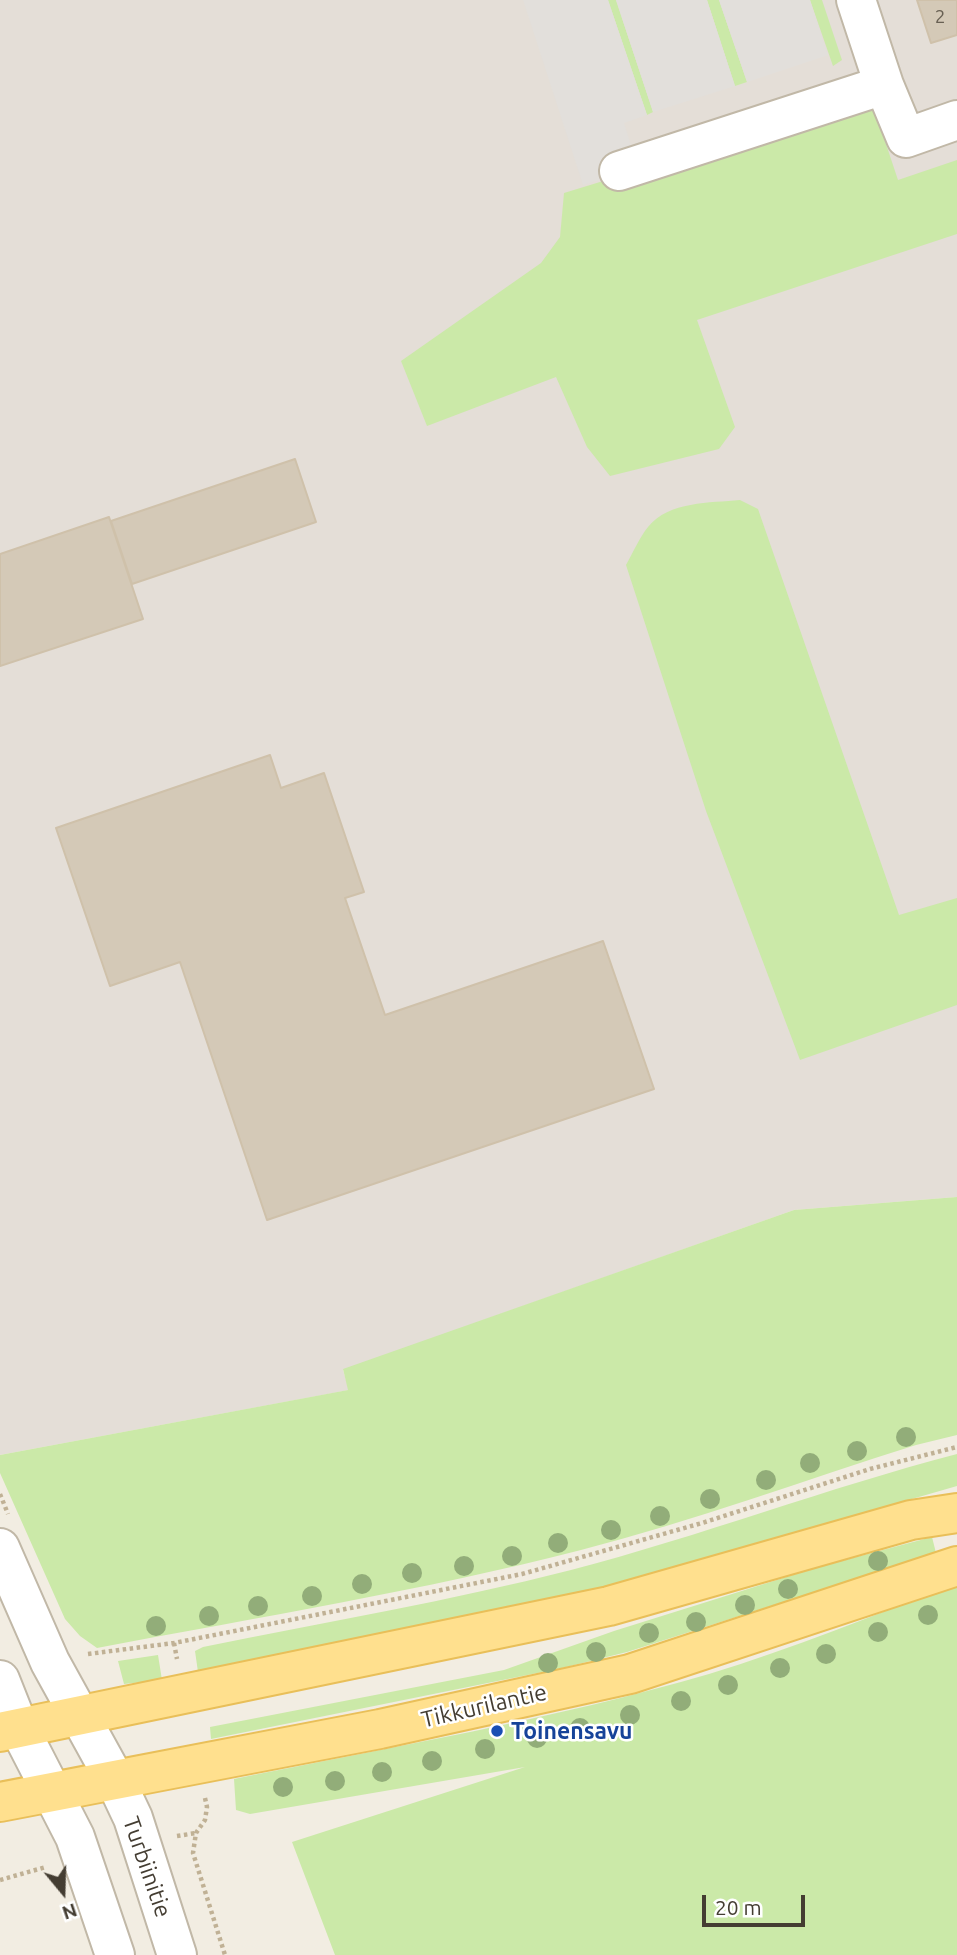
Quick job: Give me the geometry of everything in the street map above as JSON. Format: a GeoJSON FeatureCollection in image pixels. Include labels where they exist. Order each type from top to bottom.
{"type":"FeatureCollection","features":[{"type":"Feature","properties":{"kind":"main road"},"geometry":{"type":"LineString","coordinates":[[10,1730],[609,1606],[911,1521],[957,1513]]}},
{"type":"Feature","properties":{"kind":"main road","name":"Tikkurilantie"},"geometry":{"type":"LineString","coordinates":[[0,1802],[380,1730],[631,1674],[957,1566]]}},
{"type":"Feature","properties":{"kind":"street"},"geometry":{"type":"LineString","coordinates":[[856,0],[884,85],[906,138],[957,120]]}},
{"type":"Feature","properties":{"kind":"street"},"geometry":{"type":"LineString","coordinates":[[619,171],[884,85]]}},
{"type":"Feature","properties":{"kind":"street"},"geometry":{"type":"LineString","coordinates":[[0,1548],[50,1662],[115,1780]]}},
{"type":"Feature","properties":{"kind":"street"},"geometry":{"type":"LineString","coordinates":[[0,1679],[10,1730],[51,1792],[75,1836],[115,1955]]}},
{"type":"Feature","properties":{"kind":"street","name":"Turbiinitie"},"geometry":{"type":"LineString","coordinates":[[115,1780],[133,1818],[177,1955]]}},
{"type":"Feature","properties":{"kind":"path"},"geometry":{"type":"LineString","coordinates":[[79,1655],[174,1643],[522,1574],[702,1523],[870,1469],[957,1447]]}},
{"type":"Feature","properties":{"kind":"shaded area"},"geometry":{"type":"Polygon","coordinates":[[[0,0],[957,0],[957,1197],[794,1210],[343,1370],[349,1390],[0,1455],[0,0]]]}},
{"type":"Feature","properties":{"kind":"shaded area"},"geometry":{"type":"Polygon","coordinates":[[[523,0],[608,0],[647,115],[624,123],[638,168],[583,185],[523,0]]]}},
{"type":"Feature","properties":{"kind":"shaded area"},"geometry":{"type":"Polygon","coordinates":[[[616,0],[707,0],[735,86],[653,112],[616,0]]]}},
{"type":"Feature","properties":{"kind":"shaded area"},"geometry":{"type":"Polygon","coordinates":[[[719,0],[810,0],[828,55],[747,82],[719,0]]]}},
{"type":"Feature","properties":{"kind":"green space"},"geometry":{"type":"Polygon","coordinates":[[[608,0],[616,0],[653,112],[647,115],[608,0]]]}},
{"type":"Feature","properties":{"kind":"green space"},"geometry":{"type":"Polygon","coordinates":[[[707,0],[719,0],[747,82],[735,86],[707,0]]]}},
{"type":"Feature","properties":{"kind":"green space"},"geometry":{"type":"Polygon","coordinates":[[[810,0],[822,0],[842,60],[833,66],[810,0]]]}},
{"type":"Feature","properties":{"kind":"green space"},"geometry":{"type":"Polygon","coordinates":[[[871,99],[898,180],[957,160],[957,234],[697,320],[735,427],[719,449],[610,476],[587,447],[556,377],[427,426],[401,361],[541,263],[560,237],[564,193],[871,99]]]}},
{"type":"Feature","properties":{"kind":"green space"},"geometry":{"type":"Polygon","coordinates":[[[740,500],[758,509],[899,915],[957,898],[957,1005],[800,1060],[706,811],[626,565],[648,527],[667,512],[703,503],[740,500]]]}},
{"type":"Feature","properties":{"kind":"green space"},"geometry":{"type":"Polygon","coordinates":[[[957,1197],[957,1435],[916,1445],[623,1539],[401,1591],[97,1648],[80,1636],[65,1619],[0,1473],[0,1455],[348,1390],[343,1369],[794,1210],[957,1197]]]}},
{"type":"Feature","properties":{"kind":"green space"},"geometry":{"type":"Polygon","coordinates":[[[957,1454],[957,1486],[589,1592],[198,1672],[195,1651],[203,1647],[434,1601],[571,1570],[957,1454]]]}},
{"type":"Feature","properties":{"kind":"green space"},"geometry":{"type":"Polygon","coordinates":[[[932,1537],[936,1553],[627,1652],[562,1668],[211,1739],[210,1727],[504,1670],[614,1631],[815,1568],[932,1537]]]}},
{"type":"Feature","properties":{"kind":"green space"},"geometry":{"type":"Polygon","coordinates":[[[957,1583],[957,1955],[335,1955],[292,1842],[525,1767],[250,1814],[236,1810],[234,1779],[473,1731],[651,1690],[772,1653],[957,1583]]]}},
{"type":"Feature","properties":{"kind":"green space"},"geometry":{"type":"Polygon","coordinates":[[[158,1655],[162,1680],[124,1684],[118,1661],[158,1655]]]}},
{"type":"Feature","properties":{"kind":"building"},"geometry":{"type":"Polygon","coordinates":[[[917,0],[957,0],[957,35],[931,43],[917,0]]]}},
{"type":"Feature","properties":{"kind":"building"},"geometry":{"type":"Polygon","coordinates":[[[295,459],[316,522],[132,584],[111,521],[295,459]]]}},
{"type":"Feature","properties":{"kind":"building"},"geometry":{"type":"Polygon","coordinates":[[[109,517],[143,619],[0,666],[0,554],[109,517]]]}},
{"type":"Feature","properties":{"kind":"building"},"geometry":{"type":"Polygon","coordinates":[[[270,755],[281,788],[324,773],[364,892],[345,898],[385,1015],[603,941],[654,1089],[267,1220],[180,962],[110,986],[56,828],[270,755]]]}},
{"type":"Feature","properties":{"kind":"place","name":"Toinensavu"},"geometry":{"type":"Point","coordinates":[497,1731]}}]}
